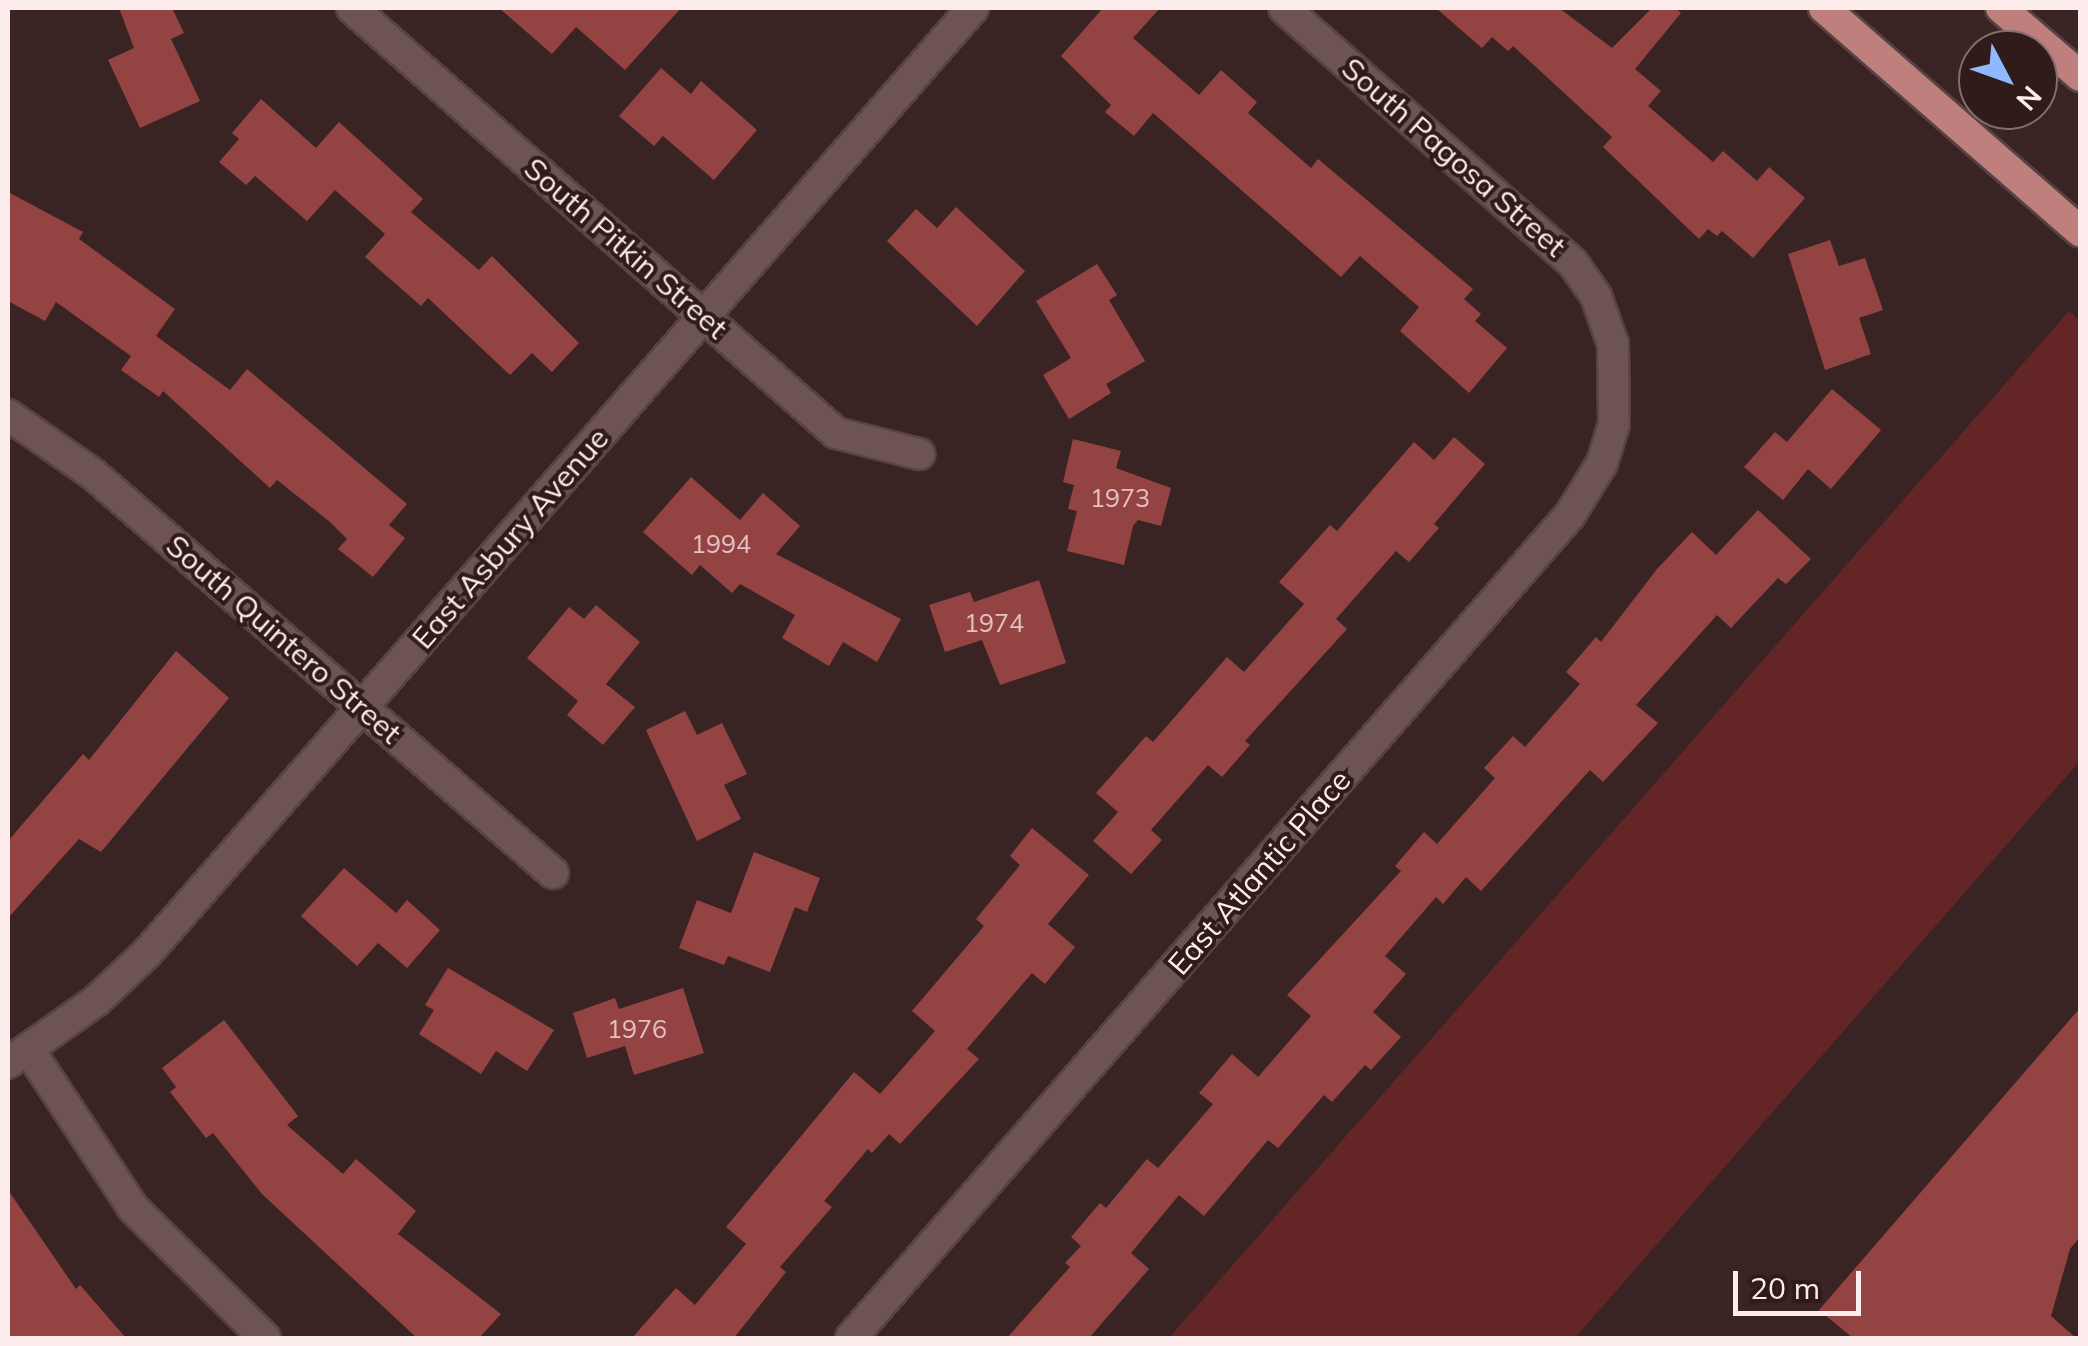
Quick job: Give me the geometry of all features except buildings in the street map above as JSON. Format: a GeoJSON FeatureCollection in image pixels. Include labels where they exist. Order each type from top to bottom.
{"type":"FeatureCollection","features":[{"type":"Feature","properties":{"kind":"main road"},"geometry":{"type":"LineString","coordinates":[[1824,8],[2080,231]]}},
{"type":"Feature","properties":{"kind":"main road"},"geometry":{"type":"LineString","coordinates":[[2001,8],[2080,76]]}},
{"type":"Feature","properties":{"kind":"street","name":"South Pitkin Street"},"geometry":{"type":"LineString","coordinates":[[352,8],[836,433],[918,454]]}},
{"type":"Feature","properties":{"kind":"street","name":"East Asbury Avenue"},"geometry":{"type":"LineString","coordinates":[[18,1056],[148,952],[973,8]]}},
{"type":"Feature","properties":{"kind":"street","name":"South Pagosa Street"},"geometry":{"type":"LineString","coordinates":[[1284,8],[1573,263],[1596,296],[1618,380]]}},
{"type":"Feature","properties":{"kind":"street","name":"East Atlantic Place"},"geometry":{"type":"LineString","coordinates":[[851,1338],[1570,514],[1602,463],[1618,380]]}},
{"type":"Feature","properties":{"kind":"street","name":"South Quintero Street"},"geometry":{"type":"LineString","coordinates":[[8,414],[94,474],[552,873]]}},
{"type":"Feature","properties":{"kind":"street"},"geometry":{"type":"LineString","coordinates":[[18,1056],[133,1208],[265,1338]]}},
{"type":"Feature","properties":{"kind":"shaded area"},"geometry":{"type":"Polygon","coordinates":[[[2069,311],[2080,321],[2080,761],[1575,1338],[1169,1338],[2069,311]]]}}]}
